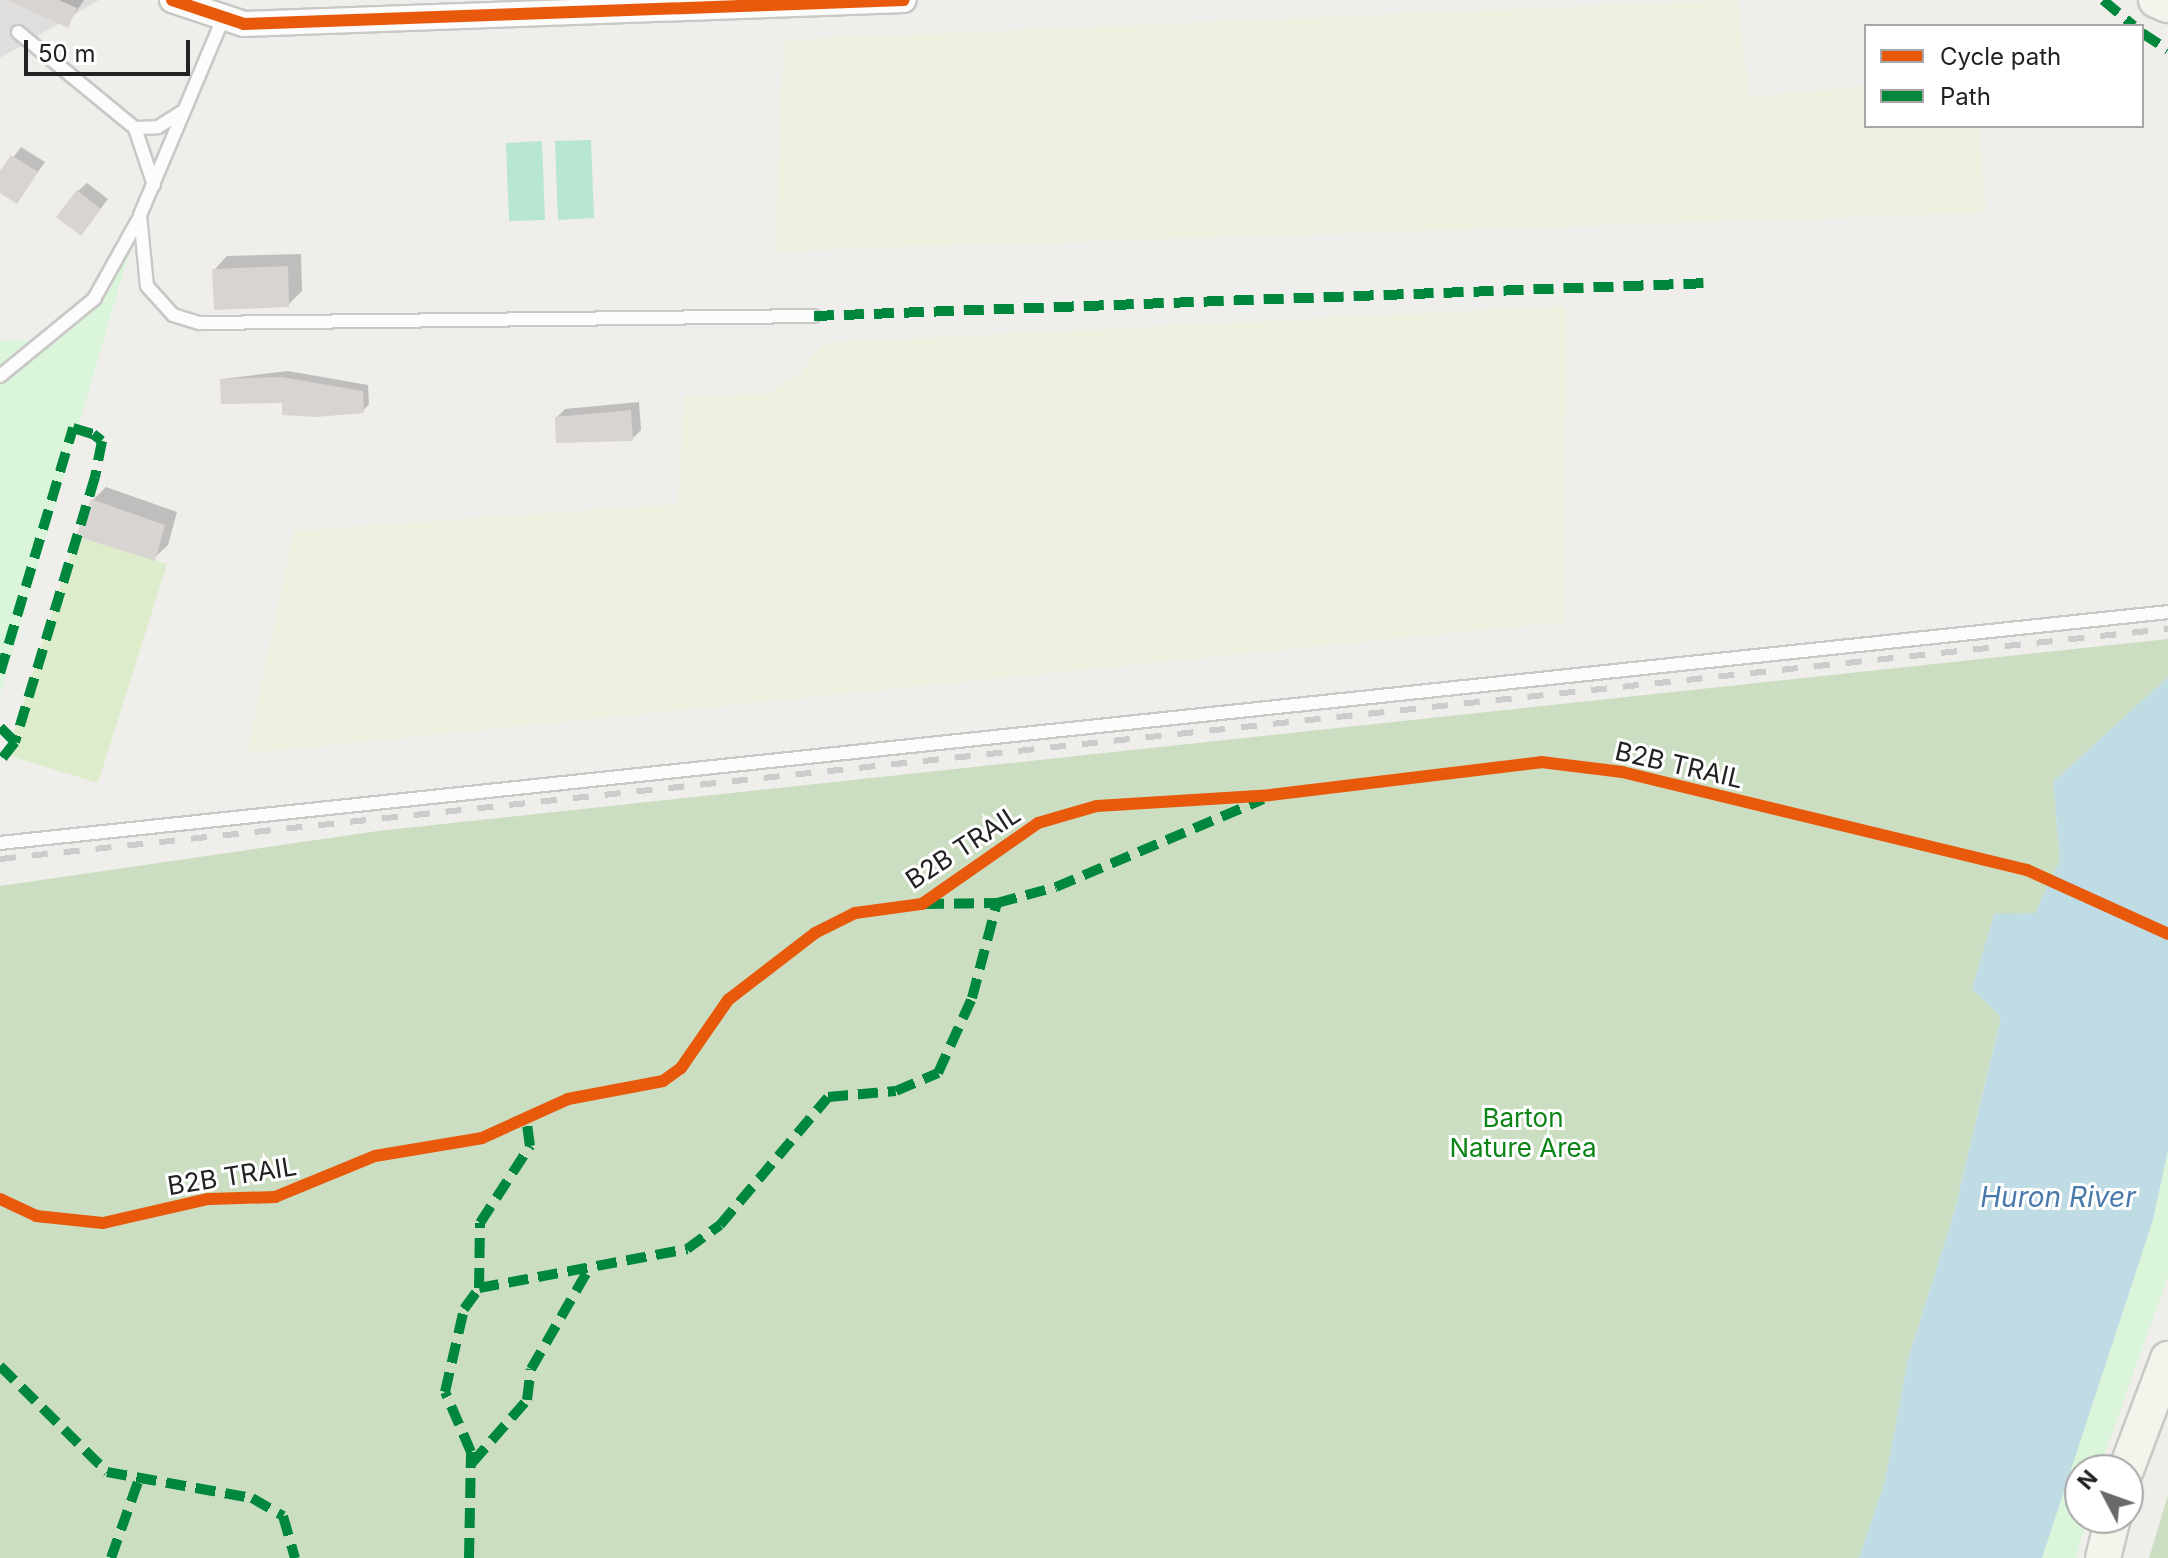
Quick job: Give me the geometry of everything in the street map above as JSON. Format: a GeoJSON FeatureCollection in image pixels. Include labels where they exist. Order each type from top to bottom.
{"type":"FeatureCollection","features":[{"type":"Feature","properties":{"kind":"street"},"geometry":{"type":"LineString","coordinates":[[172,0],[222,21],[904,0]]}},
{"type":"Feature","properties":{"kind":"street"},"geometry":{"type":"LineString","coordinates":[[2156,0],[2168,5]]}},
{"type":"Feature","properties":{"kind":"street"},"geometry":{"type":"LineString","coordinates":[[2132,1454],[2168,1359]]}},
{"type":"Feature","properties":{"kind":"street"},"geometry":{"type":"LineString","coordinates":[[2103,1558],[2109,1534]]}},
{"type":"Feature","properties":{"kind":"lane"},"geometry":{"type":"LineString","coordinates":[[0,376],[94,299],[154,185],[222,21]]}},
{"type":"Feature","properties":{"kind":"lane"},"geometry":{"type":"LineString","coordinates":[[18,32],[135,128],[154,185]]}},
{"type":"Feature","properties":{"kind":"lane"},"geometry":{"type":"LineString","coordinates":[[135,128],[158,127],[185,110]]}},
{"type":"Feature","properties":{"kind":"lane"},"geometry":{"type":"LineString","coordinates":[[140,215],[147,286],[165,310],[195,323],[814,316]]}},
{"type":"Feature","properties":{"kind":"lane"},"geometry":{"type":"LineString","coordinates":[[0,843],[2168,612]]}},
{"type":"Feature","properties":{"kind":"shaded area"},"geometry":{"type":"Polygon","coordinates":[[[0,0],[99,0],[0,58],[0,0]]]}},
{"type":"Feature","properties":{"kind":"green space"},"geometry":{"type":"Polygon","coordinates":[[[1737,0],[1749,97],[1864,86],[1864,128],[1979,128],[1986,213],[775,251],[784,40],[1737,0]]]}},
{"type":"Feature","properties":{"kind":"green space"},"geometry":{"type":"Polygon","coordinates":[[[591,140],[594,218],[558,220],[555,141],[591,140]]]}},
{"type":"Feature","properties":{"kind":"green space"},"geometry":{"type":"Polygon","coordinates":[[[542,141],[545,220],[509,221],[506,143],[542,141]]]}},
{"type":"Feature","properties":{"kind":"green space"},"geometry":{"type":"Polygon","coordinates":[[[140,215],[0,695],[0,341],[50,340],[80,315],[140,215]]]}},
{"type":"Feature","properties":{"kind":"green space"},"geometry":{"type":"Polygon","coordinates":[[[1566,306],[1564,622],[247,753],[294,531],[678,504],[684,396],[767,394],[799,375],[824,343],[1566,306]]]}},
{"type":"Feature","properties":{"kind":"green space"},"geometry":{"type":"Polygon","coordinates":[[[76,536],[167,564],[98,783],[7,755],[76,536]]]}},
{"type":"Feature","properties":{"kind":"green space","name":"Barton Nature Area"},"geometry":{"type":"Polygon","coordinates":[[[2168,639],[2168,677],[2053,782],[2060,860],[2035,913],[1994,915],[1972,989],[2001,1016],[1954,1213],[1908,1359],[1885,1482],[1859,1558],[0,1558],[0,886],[378,831],[2168,639]]]}},
{"type":"Feature","properties":{"kind":"green space"},"geometry":{"type":"Polygon","coordinates":[[[2168,1150],[2168,1276],[2105,1454],[2076,1454],[2153,1220],[2168,1150]]]}},
{"type":"Feature","properties":{"kind":"green space"},"geometry":{"type":"Polygon","coordinates":[[[2064,1491],[2064,1534],[2083,1534],[2076,1558],[2042,1558],[2064,1491]]]}},
{"type":"Feature","properties":{"kind":"green space"},"geometry":{"type":"Polygon","coordinates":[[[2168,1495],[2168,1558],[2149,1558],[2168,1495]]]}},
{"type":"Feature","properties":{"kind":"water","name":"Huron River"},"geometry":{"type":"Polygon","coordinates":[[[2168,677],[2168,1150],[2153,1220],[2076,1454],[2064,1454],[2064,1491],[2042,1558],[1859,1558],[1885,1481],[1908,1359],[1954,1213],[2001,1017],[1972,989],[1994,914],[2035,913],[2060,860],[2053,782],[2168,677]]]}},
{"type":"Feature","properties":{"kind":"building"},"geometry":{"type":"Polygon","coordinates":[[[8,0],[59,0],[77,8],[68,28],[8,0]]]}},
{"type":"Feature","properties":{"kind":"building"},"geometry":{"type":"Polygon","coordinates":[[[11,155],[38,172],[17,204],[0,193],[0,171],[11,155]]]}},
{"type":"Feature","properties":{"kind":"building"},"geometry":{"type":"Polygon","coordinates":[[[77,190],[101,209],[81,236],[56,217],[77,190]]]}},
{"type":"Feature","properties":{"kind":"building"},"geometry":{"type":"Polygon","coordinates":[[[288,266],[289,307],[214,310],[212,269],[288,266]]]}},
{"type":"Feature","properties":{"kind":"building"},"geometry":{"type":"Polygon","coordinates":[[[281,377],[363,391],[364,413],[316,417],[282,415],[282,403],[221,404],[220,379],[281,377]]]}},
{"type":"Feature","properties":{"kind":"building"},"geometry":{"type":"Polygon","coordinates":[[[631,410],[633,441],[556,443],[555,417],[631,410]]]}},
{"type":"Feature","properties":{"kind":"building"},"geometry":{"type":"Polygon","coordinates":[[[91,499],[165,525],[155,561],[76,536],[91,499]]]}},
{"type":"Feature","properties":{"kind":"railway"},"geometry":{"type":"LineString","coordinates":[[0,859],[2168,629]]}},
{"type":"Feature","properties":{"kind":"marked path"},"geometry":{"type":"LineString","coordinates":[[2103,0],[2132,24]]}},
{"type":"Feature","properties":{"kind":"marked path"},"geometry":{"type":"LineString","coordinates":[[2144,34],[2168,50]]}},
{"type":"Feature","properties":{"kind":"marked path"},"geometry":{"type":"LineString","coordinates":[[814,316],[1709,283]]}},
{"type":"Feature","properties":{"kind":"marked path"},"geometry":{"type":"LineString","coordinates":[[0,673],[73,428],[93,434],[102,441],[95,477],[15,742],[0,761]]}},
{"type":"Feature","properties":{"kind":"marked path"},"geometry":{"type":"LineString","coordinates":[[0,727],[15,742]]}},
{"type":"Feature","properties":{"kind":"marked path"},"geometry":{"type":"LineString","coordinates":[[924,904],[997,903],[1056,887],[1263,799]]}},
{"type":"Feature","properties":{"kind":"marked path"},"geometry":{"type":"LineString","coordinates":[[469,1558],[471,1452],[445,1392],[464,1309],[479,1288],[687,1249],[720,1225],[828,1097],[896,1091],[938,1073],[972,998],[997,903]]}},
{"type":"Feature","properties":{"kind":"marked path"},"geometry":{"type":"LineString","coordinates":[[479,1288],[480,1223],[530,1146],[526,1118]]}},
{"type":"Feature","properties":{"kind":"marked path"},"geometry":{"type":"LineString","coordinates":[[472,1463],[527,1400],[531,1369],[590,1267]]}},
{"type":"Feature","properties":{"kind":"marked path"},"geometry":{"type":"LineString","coordinates":[[0,1366],[107,1472],[252,1498],[283,1516],[295,1558]]}},
{"type":"Feature","properties":{"kind":"marked path"},"geometry":{"type":"LineString","coordinates":[[111,1558],[140,1476]]}},
{"type":"Feature","properties":{"kind":"cycle path"},"geometry":{"type":"LineString","coordinates":[[172,0],[244,24],[904,0]]}},
{"type":"Feature","properties":{"kind":"cycle path","name":"B2B TRAIL"},"geometry":{"type":"LineString","coordinates":[[0,1199],[36,1216],[103,1223],[208,1199],[275,1197],[375,1156],[482,1138],[568,1099],[663,1081],[681,1068],[728,1000],[815,933],[855,913],[922,904],[1038,823],[1097,806],[1270,795],[1541,762],[1622,772],[2027,870],[2168,934]]}}]}
